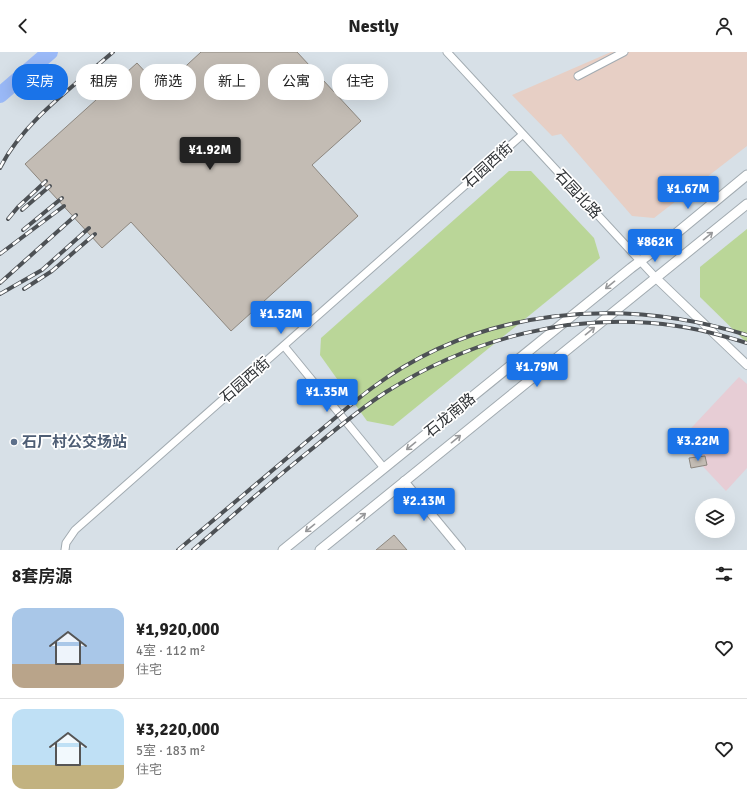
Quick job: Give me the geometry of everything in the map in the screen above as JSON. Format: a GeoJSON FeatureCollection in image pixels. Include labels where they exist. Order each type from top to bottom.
{"type":"FeatureCollection","features":[{"type":"Feature","properties":{"kind":"main road","name":"石龙南路"},"geometry":{"type":"LineString","coordinates":[[283,550],[747,175]]}},
{"type":"Feature","properties":{"kind":"main road","name":"石龙南路"},"geometry":{"type":"LineString","coordinates":[[320,550],[747,204]]}},
{"type":"Feature","properties":{"kind":"street","name":"石园北路"},"geometry":{"type":"LineString","coordinates":[[447,52],[522,135],[656,278],[747,365]]}},
{"type":"Feature","properties":{"kind":"street"},"geometry":{"type":"LineString","coordinates":[[578,76],[624,52]]}},
{"type":"Feature","properties":{"kind":"street","name":"石园西街"},"geometry":{"type":"LineString","coordinates":[[65,550],[66,543],[75,530],[522,135]]}},
{"type":"Feature","properties":{"kind":"street"},"geometry":{"type":"LineString","coordinates":[[284,346],[384,468]]}},
{"type":"Feature","properties":{"kind":"street"},"geometry":{"type":"LineString","coordinates":[[404,481],[461,550]]}},
{"type":"Feature","properties":{"kind":"shaded area"},"geometry":{"type":"Polygon","coordinates":[[[611,52],[747,52],[747,146],[654,218],[632,216],[561,134],[552,136],[512,95],[611,52]]]}},
{"type":"Feature","properties":{"kind":"shaded area"},"geometry":{"type":"Polygon","coordinates":[[[739,377],[747,384],[747,468],[726,491],[679,441],[739,377]]]}},
{"type":"Feature","properties":{"kind":"green space"},"geometry":{"type":"Polygon","coordinates":[[[509,171],[531,171],[594,238],[600,258],[393,426],[367,421],[320,355],[321,338],[509,171]]]}},
{"type":"Feature","properties":{"kind":"green space"},"geometry":{"type":"Polygon","coordinates":[[[747,229],[747,343],[700,297],[700,267],[747,229]]]}},
{"type":"Feature","properties":{"kind":"building"},"geometry":{"type":"Polygon","coordinates":[[[201,52],[297,52],[308,64],[268,64],[268,100],[324,100],[324,81],[332,90],[332,100],[342,100],[361,121],[312,165],[358,216],[231,331],[131,222],[102,248],[25,164],[96,100],[132,100],[132,68],[137,63],[140,66],[140,100],[196,100],[196,64],[188,64],[201,52]]]}},
{"type":"Feature","properties":{"kind":"building"},"geometry":{"type":"Polygon","coordinates":[[[705,456],[707,465],[691,468],[689,458],[705,456]]]}},
{"type":"Feature","properties":{"kind":"building"},"geometry":{"type":"Polygon","coordinates":[[[394,535],[407,550],[376,550],[394,535]]]}},
{"type":"Feature","properties":{"kind":"waterway"},"geometry":{"type":"LineString","coordinates":[[0,95],[50,52]]}},
{"type":"Feature","properties":{"kind":"railway"},"geometry":{"type":"LineString","coordinates":[[0,168],[10,151],[36,120],[50,106],[113,52]]}},
{"type":"Feature","properties":{"kind":"railway"},"geometry":{"type":"LineString","coordinates":[[8,219],[18,207],[46,181]]}},
{"type":"Feature","properties":{"kind":"railway"},"geometry":{"type":"LineString","coordinates":[[22,210],[50,186]]}},
{"type":"Feature","properties":{"kind":"railway"},"geometry":{"type":"LineString","coordinates":[[23,230],[62,198]]}},
{"type":"Feature","properties":{"kind":"railway"},"geometry":{"type":"LineString","coordinates":[[0,254],[64,206]]}},
{"type":"Feature","properties":{"kind":"railway"},"geometry":{"type":"LineString","coordinates":[[0,283],[76,215]]}},
{"type":"Feature","properties":{"kind":"railway"},"geometry":{"type":"LineString","coordinates":[[0,294],[42,270],[89,228]]}},
{"type":"Feature","properties":{"kind":"railway"},"geometry":{"type":"LineString","coordinates":[[24,289],[52,271],[95,234]]}},
{"type":"Feature","properties":{"kind":"railway"},"geometry":{"type":"LineString","coordinates":[[178,550],[372,388],[414,361],[459,340],[505,325],[553,316],[602,313],[651,315],[699,323],[747,335]]}},
{"type":"Feature","properties":{"kind":"railway"},"geometry":{"type":"LineString","coordinates":[[193,550],[348,419],[386,392],[419,373],[453,357],[489,343],[525,333],[562,326],[600,322],[638,322],[677,326],[721,335],[747,343]]}},
{"type":"Feature","properties":{"kind":"place","name":"石厂村公交场站"},"geometry":{"type":"Point","coordinates":[14,442]}}]}
